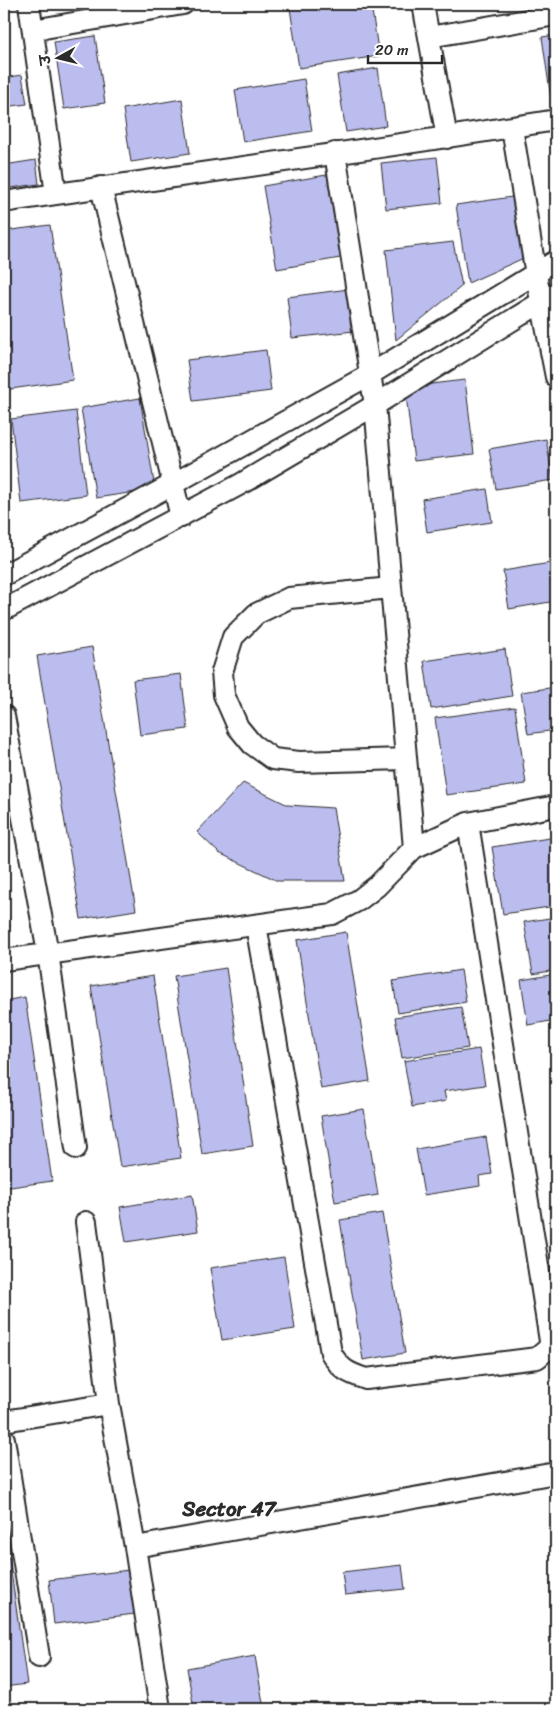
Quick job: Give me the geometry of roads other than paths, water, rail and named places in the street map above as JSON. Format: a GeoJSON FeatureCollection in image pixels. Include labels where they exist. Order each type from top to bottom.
{"type":"FeatureCollection","features":[{"type":"Feature","properties":{"kind":"street"},"geometry":{"type":"LineString","coordinates":[[29,4],[56,194]]}},
{"type":"Feature","properties":{"kind":"street"},"geometry":{"type":"LineString","coordinates":[[34,30],[183,4]]}},
{"type":"Feature","properties":{"kind":"street"},"geometry":{"type":"LineString","coordinates":[[423,4],[447,138]]}},
{"type":"Feature","properties":{"kind":"street"},"geometry":{"type":"LineString","coordinates":[[429,37],[556,14]]}},
{"type":"Feature","properties":{"kind":"street"},"geometry":{"type":"LineString","coordinates":[[4,202],[447,138],[556,120]]}},
{"type":"Feature","properties":{"kind":"street"},"geometry":{"type":"LineString","coordinates":[[512,128],[536,275],[549,297],[556,378]]}},
{"type":"Feature","properties":{"kind":"street"},"geometry":{"type":"LineString","coordinates":[[335,153],[375,405],[414,848]]}},
{"type":"Feature","properties":{"kind":"street"},"geometry":{"type":"LineString","coordinates":[[101,187],[181,517]]}},
{"type":"Feature","properties":{"kind":"street"},"geometry":{"type":"LineString","coordinates":[[4,575],[369,375],[536,275],[556,261]]}},
{"type":"Feature","properties":{"kind":"street"},"geometry":{"type":"LineString","coordinates":[[4,610],[239,485],[375,405],[549,297]]}},
{"type":"Feature","properties":{"kind":"street"},"geometry":{"type":"LineString","coordinates":[[391,588],[289,598],[256,614],[233,637],[222,672],[224,695],[238,727],[252,744],[273,759],[299,762],[405,759]]}},
{"type":"Feature","properties":{"kind":"street"},"geometry":{"type":"LineString","coordinates":[[4,716],[48,953],[76,1148]]}},
{"type":"Feature","properties":{"kind":"street"},"geometry":{"type":"LineString","coordinates":[[4,960],[332,914],[359,900],[377,886],[414,848],[468,823],[556,806]]}},
{"type":"Feature","properties":{"kind":"street"},"geometry":{"type":"LineString","coordinates":[[256,925],[331,1353],[338,1365],[350,1374],[366,1379],[537,1358],[549,1348],[550,1341],[468,823]]}},
{"type":"Feature","properties":{"kind":"street"},"geometry":{"type":"LineString","coordinates":[[86,1222],[109,1404],[135,1547],[160,1709]]}},
{"type":"Feature","properties":{"kind":"street"},"geometry":{"type":"LineString","coordinates":[[4,1421],[109,1404]]}},
{"type":"Feature","properties":{"kind":"street"},"geometry":{"type":"LineString","coordinates":[[4,1439],[39,1657]]}},
{"type":"Feature","properties":{"kind":"street"},"geometry":{"type":"LineString","coordinates":[[135,1547],[556,1473]]}},
{"type":"Feature","properties":{"kind":"district","name":"Sector 47"},"geometry":{"type":"Point","coordinates":[229,1509]}}]}
